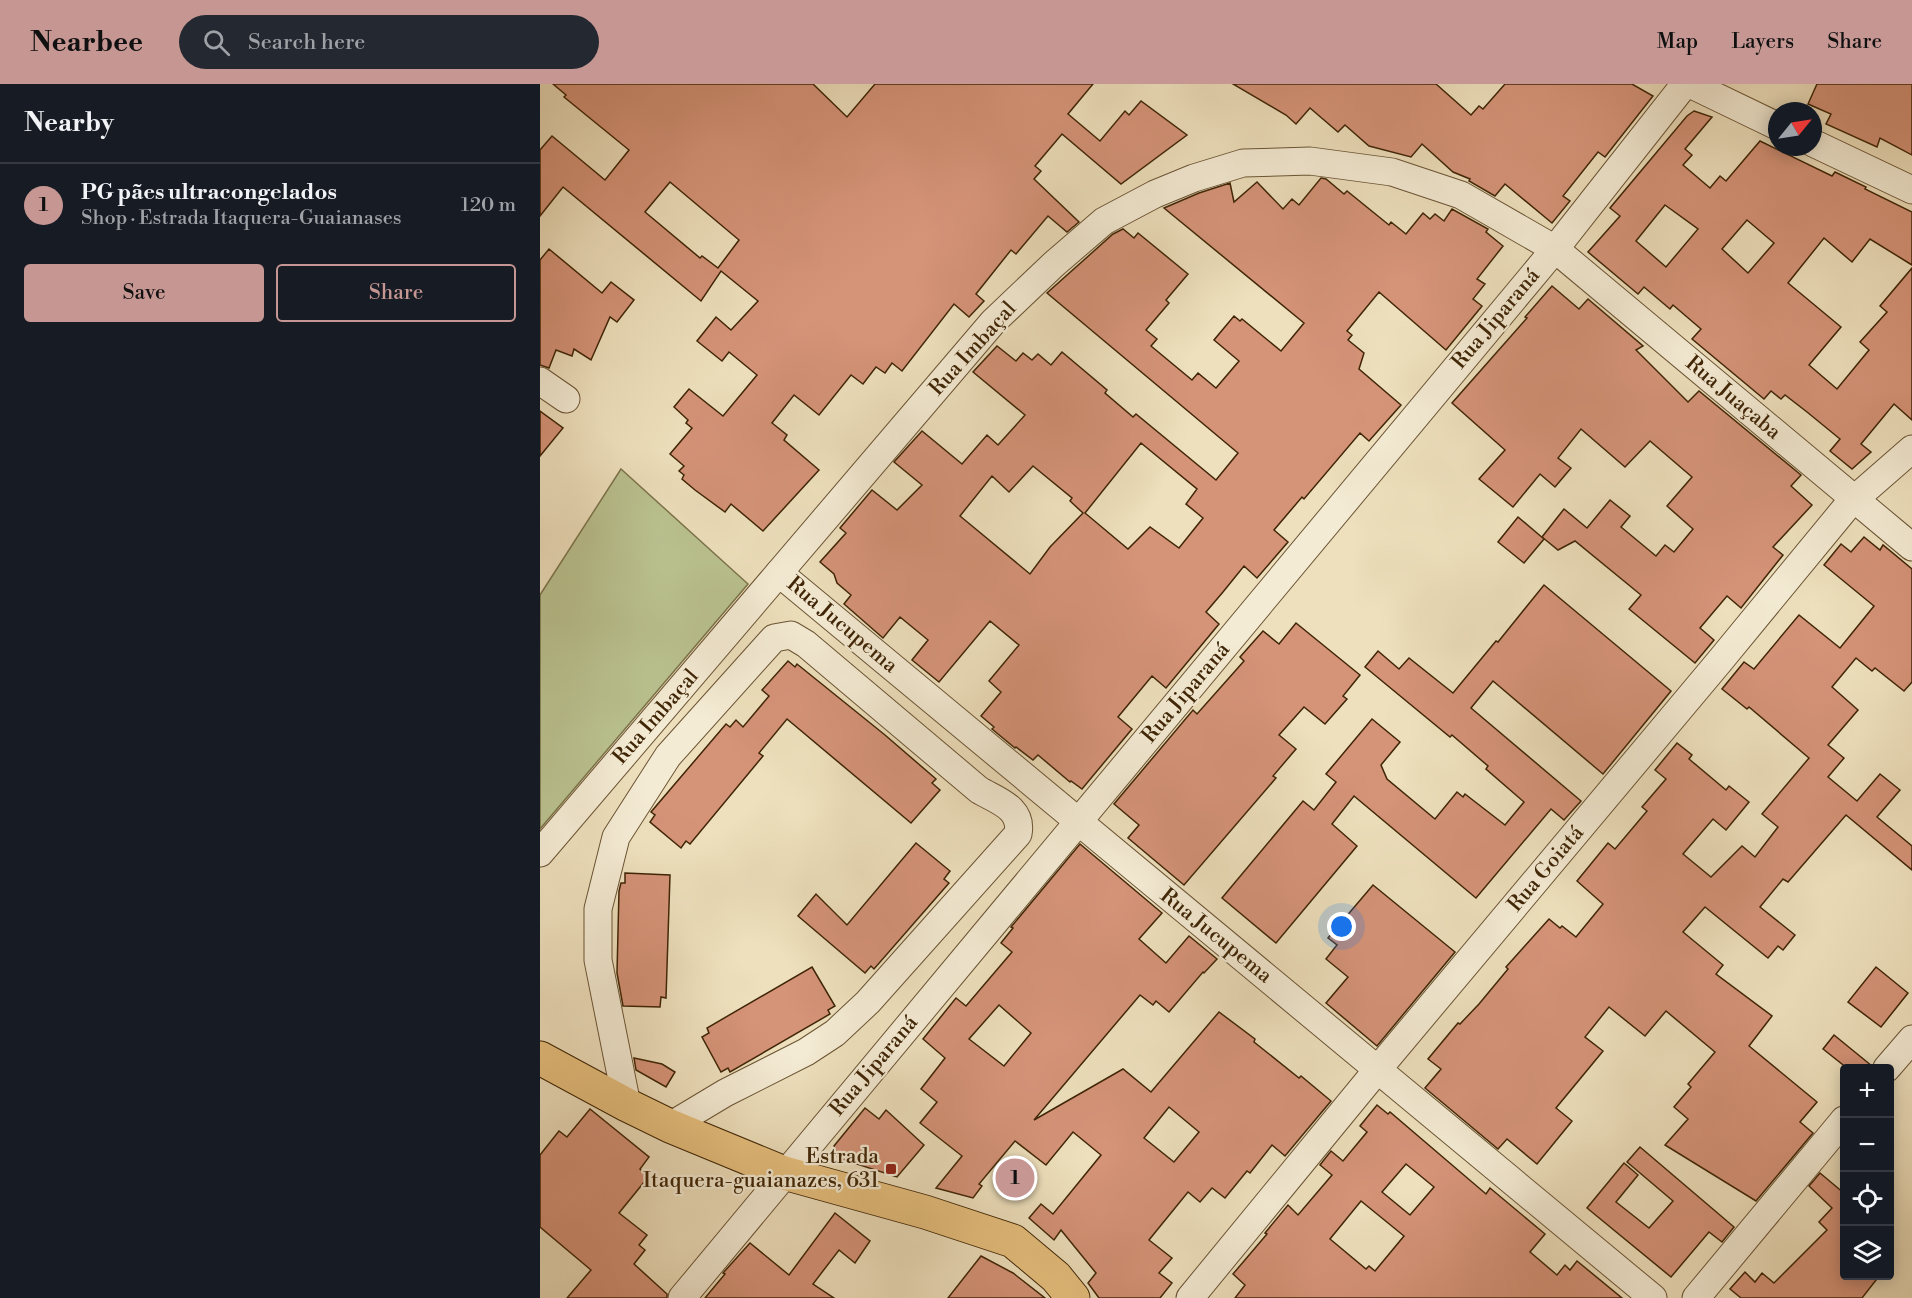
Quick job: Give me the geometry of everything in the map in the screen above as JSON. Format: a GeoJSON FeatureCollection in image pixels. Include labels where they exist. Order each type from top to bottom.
{"type":"FeatureCollection","features":[{"type":"Feature","properties":{"kind":"main road"},"geometry":{"type":"LineString","coordinates":[[540,1058],[670,1126],[784,1173],[944,1217],[1013,1241],[1056,1277],[1073,1298]]}},
{"type":"Feature","properties":{"kind":"street","name":"Rua Jiparaná"},"geometry":{"type":"LineString","coordinates":[[682,1298],[1554,249],[1685,84]]}},
{"type":"Feature","properties":{"kind":"street"},"geometry":{"type":"LineString","coordinates":[[1690,84],[1768,122]]}},
{"type":"Feature","properties":{"kind":"street"},"geometry":{"type":"LineString","coordinates":[[1822,147],[1912,190]]}},
{"type":"Feature","properties":{"kind":"street","name":"Rua Imbaçal"},"geometry":{"type":"LineString","coordinates":[[540,853],[993,322],[1054,264],[1104,221],[1155,194],[1194,178],[1243,163],[1310,161],[1392,172],[1461,195],[1554,249]]}},
{"type":"Feature","properties":{"kind":"street","name":"Rua Juaçaba"},"geometry":{"type":"LineString","coordinates":[[1554,249],[1912,547]]}},
{"type":"Feature","properties":{"kind":"street"},"geometry":{"type":"LineString","coordinates":[[540,381],[566,399]]}},
{"type":"Feature","properties":{"kind":"street","name":"Rua Goiatá"},"geometry":{"type":"LineString","coordinates":[[1190,1298],[1854,499],[1912,449]]}},
{"type":"Feature","properties":{"kind":"street","name":"Rua Jucupema"},"geometry":{"type":"LineString","coordinates":[[779,573],[1653,1298]]}},
{"type":"Feature","properties":{"kind":"street"},"geometry":{"type":"LineString","coordinates":[[627,1105],[598,960],[598,909],[616,837],[669,756],[684,738],[774,638],[791,635],[806,644],[979,790],[1012,809],[1018,817],[1018,834],[868,1002],[835,1033],[806,1053],[725,1093],[670,1126]]}},
{"type":"Feature","properties":{"kind":"street"},"geometry":{"type":"LineString","coordinates":[[1890,1064],[1912,1039]]}},
{"type":"Feature","properties":{"kind":"street"},"geometry":{"type":"LineString","coordinates":[[1696,1298],[1840,1126]]}},
{"type":"Feature","properties":{"kind":"green space"},"geometry":{"type":"Polygon","coordinates":[[[621,469],[748,584],[540,829],[540,595],[621,469]]]}},
{"type":"Feature","properties":{"kind":"building"},"geometry":{"type":"Polygon","coordinates":[[[553,84],[813,84],[847,117],[875,84],[1093,84],[1068,114],[1100,141],[1125,111],[1129,115],[1141,101],[1187,135],[1121,184],[1062,134],[1035,166],[1041,171],[1034,179],[1079,222],[1067,232],[1048,216],[1016,254],[1011,250],[976,294],[984,301],[969,317],[954,304],[902,371],[892,363],[885,373],[876,367],[863,384],[851,375],[819,415],[794,395],[772,423],[787,435],[784,440],[819,470],[763,531],[731,504],[725,512],[695,490],[682,479],[684,475],[679,471],[684,466],[670,454],[692,428],[686,423],[688,420],[674,407],[689,389],[723,416],[757,375],[729,352],[722,361],[697,341],[716,317],[731,330],[758,301],[721,271],[701,301],[563,187],[540,216],[540,150],[552,136],[605,180],[629,150],[564,97],[566,95],[553,84]],[[670,182],[645,212],[700,258],[702,256],[718,268],[739,240],[670,182]]]}},
{"type":"Feature","properties":{"kind":"building"},"geometry":{"type":"Polygon","coordinates":[[[1233,84],[1436,84],[1471,115],[1479,106],[1483,109],[1505,84],[1632,84],[1653,96],[1605,157],[1598,152],[1563,196],[1570,201],[1552,223],[1505,184],[1495,196],[1469,181],[1470,179],[1453,172],[1422,144],[1411,157],[1369,146],[1345,125],[1338,132],[1310,108],[1296,124],[1286,115],[1233,84]]]}},
{"type":"Feature","properties":{"kind":"building"},"geometry":{"type":"Polygon","coordinates":[[[1817,84],[1912,84],[1912,155],[1880,138],[1877,147],[1826,124],[1831,114],[1822,110],[1822,102],[1809,102],[1817,84]]]}},
{"type":"Feature","properties":{"kind":"building"},"geometry":{"type":"Polygon","coordinates":[[[1694,111],[1712,117],[1685,149],[1692,155],[1683,165],[1710,188],[1720,176],[1726,181],[1760,141],[1768,145],[1768,156],[1791,156],[1832,176],[1835,172],[1912,212],[1912,265],[1870,239],[1852,262],[1824,238],[1788,283],[1841,327],[1809,365],[1837,389],[1869,350],[1860,342],[1887,312],[1880,306],[1912,268],[1912,420],[1894,404],[1861,444],[1871,452],[1852,469],[1830,451],[1840,439],[1785,395],[1781,399],[1771,391],[1764,399],[1692,339],[1701,329],[1673,305],[1670,309],[1644,287],[1638,294],[1588,252],[1620,216],[1610,208],[1687,116],[1694,111]],[[1665,205],[1636,241],[1666,267],[1698,229],[1665,205]],[[1747,220],[1722,249],[1748,273],[1774,243],[1747,220]]]}},
{"type":"Feature","properties":{"kind":"building"},"geometry":{"type":"Polygon","coordinates":[[[1321,178],[1326,179],[1344,194],[1347,191],[1389,225],[1391,222],[1406,234],[1423,213],[1430,219],[1435,214],[1444,221],[1452,209],[1488,229],[1486,232],[1503,246],[1477,279],[1485,284],[1473,299],[1482,306],[1446,350],[1379,292],[1347,331],[1352,335],[1348,340],[1364,353],[1359,369],[1401,405],[1369,441],[1360,433],[1304,499],[1302,497],[1274,530],[1288,542],[1257,578],[1244,566],[1206,612],[1219,624],[1166,688],[1152,676],[1118,717],[1132,729],[1082,789],[1038,755],[1033,760],[1015,748],[992,729],[994,727],[981,716],[1001,692],[989,681],[1019,645],[990,621],[939,682],[912,660],[928,640],[900,617],[883,638],[844,604],[851,595],[837,583],[834,574],[820,562],[846,533],[840,528],[872,490],[897,510],[922,485],[894,462],[922,431],[962,464],[987,435],[998,445],[1025,415],[973,372],[997,346],[1016,361],[1023,353],[1032,360],[1038,354],[1051,365],[1062,352],[1107,390],[1105,393],[1133,417],[1136,414],[1216,480],[1238,453],[1047,293],[1113,234],[1123,229],[1134,238],[1138,233],[1188,274],[1166,300],[1169,303],[1146,330],[1157,339],[1151,346],[1192,380],[1198,373],[1216,388],[1239,361],[1214,340],[1234,316],[1240,321],[1242,319],[1281,351],[1304,323],[1164,208],[1230,183],[1234,202],[1257,182],[1283,209],[1292,199],[1299,205],[1321,178]],[[1141,443],[1085,513],[1128,549],[1150,527],[1179,548],[1203,518],[1186,504],[1197,489],[1141,443]],[[1033,466],[1009,492],[992,476],[960,516],[1030,574],[1050,547],[1083,513],[1070,501],[1072,498],[1033,466]]]}},
{"type":"Feature","properties":{"kind":"building"},"geometry":{"type":"Polygon","coordinates":[[[549,249],[602,293],[611,282],[634,300],[617,322],[610,317],[591,360],[574,349],[572,356],[556,350],[549,368],[540,365],[540,260],[549,249]]]}},
{"type":"Feature","properties":{"kind":"building"},"geometry":{"type":"Polygon","coordinates":[[[1552,286],[1579,309],[1588,299],[1643,346],[1636,350],[1688,402],[1699,391],[1801,475],[1791,486],[1812,505],[1773,547],[1783,555],[1741,608],[1727,596],[1700,628],[1714,640],[1695,663],[1629,609],[1641,595],[1575,541],[1558,550],[1542,537],[1564,509],[1587,528],[1610,500],[1630,516],[1621,527],[1656,556],[1665,545],[1674,552],[1693,529],[1667,506],[1692,477],[1650,441],[1625,467],[1581,429],[1558,458],[1571,468],[1555,487],[1540,474],[1513,507],[1479,479],[1505,450],[1452,403],[1552,286]]]}},
{"type":"Feature","properties":{"kind":"building"},"geometry":{"type":"Polygon","coordinates":[[[540,411],[563,428],[540,456],[540,411]]]}},
{"type":"Feature","properties":{"kind":"building"},"geometry":{"type":"Polygon","coordinates":[[[1518,517],[1544,539],[1524,563],[1498,542],[1518,517]]]}},
{"type":"Feature","properties":{"kind":"building"},"geometry":{"type":"Polygon","coordinates":[[[1864,537],[1880,550],[1883,545],[1912,569],[1912,682],[1904,691],[1875,668],[1872,671],[1856,658],[1832,687],[1858,710],[1828,745],[1844,758],[1828,777],[1857,801],[1880,774],[1900,790],[1877,817],[1912,846],[1912,870],[1846,815],[1788,882],[1783,879],[1760,907],[1795,935],[1783,950],[1778,946],[1768,958],[1705,907],[1683,932],[1723,965],[1716,974],[1772,1016],[1749,1046],[1817,1102],[1800,1122],[1813,1133],[1756,1201],[1665,1145],[1688,1119],[1674,1107],[1691,1087],[1688,1084],[1715,1052],[1666,1011],[1645,1036],[1609,1007],[1585,1037],[1603,1051],[1556,1108],[1572,1121],[1537,1164],[1507,1139],[1498,1149],[1425,1088],[1441,1069],[1428,1059],[1458,1023],[1460,1024],[1479,1004],[1508,969],[1506,967],[1549,919],[1576,937],[1603,904],[1577,881],[1608,843],[1615,849],[1647,811],[1642,807],[1666,779],[1655,770],[1677,743],[1692,755],[1689,759],[1726,790],[1729,786],[1749,802],[1726,830],[1713,819],[1683,854],[1711,877],[1742,846],[1755,857],[1778,827],[1762,814],[1809,758],[1749,707],[1747,709],[1722,689],[1744,662],[1754,669],[1799,615],[1840,648],[1874,606],[1824,565],[1841,544],[1851,552],[1864,537]]]}},
{"type":"Feature","properties":{"kind":"building"},"geometry":{"type":"Polygon","coordinates":[[[1544,585],[1671,691],[1603,774],[1493,681],[1471,708],[1581,801],[1564,820],[1551,809],[1476,898],[1354,796],[1332,824],[1357,846],[1276,943],[1222,898],[1303,801],[1314,810],[1336,782],[1326,774],[1372,719],[1400,742],[1381,765],[1387,779],[1435,819],[1457,792],[1463,797],[1465,794],[1505,825],[1524,802],[1486,769],[1488,766],[1452,735],[1450,737],[1365,667],[1378,651],[1399,669],[1409,658],[1453,693],[1544,585]]]}},
{"type":"Feature","properties":{"kind":"building"},"geometry":{"type":"Polygon","coordinates":[[[1296,623],[1360,675],[1343,696],[1347,699],[1325,724],[1304,707],[1279,735],[1296,749],[1273,776],[1276,778],[1184,885],[1128,838],[1139,825],[1114,804],[1193,710],[1197,714],[1244,661],[1240,657],[1263,631],[1279,644],[1296,623]]]}},
{"type":"Feature","properties":{"kind":"building"},"geometry":{"type":"Polygon","coordinates":[[[788,661],[795,667],[797,664],[885,735],[936,779],[932,783],[940,790],[911,823],[787,719],[759,753],[763,756],[690,844],[686,841],[681,848],[650,822],[655,815],[651,812],[726,724],[730,727],[736,720],[743,727],[769,696],[762,690],[788,661]]]}},
{"type":"Feature","properties":{"kind":"building"},"geometry":{"type":"Polygon","coordinates":[[[916,843],[950,871],[944,879],[949,883],[874,969],[871,966],[865,973],[798,916],[816,894],[847,925],[916,843]]]}},
{"type":"Feature","properties":{"kind":"building"},"geometry":{"type":"Polygon","coordinates":[[[1080,844],[1162,913],[1139,939],[1166,963],[1189,936],[1217,959],[1169,1012],[1156,1001],[1153,1005],[1140,995],[1034,1120],[1123,1069],[1151,1092],[1219,1012],[1255,1039],[1254,1042],[1299,1078],[1301,1076],[1331,1101],[1285,1156],[1272,1145],[1250,1173],[1247,1171],[1225,1198],[1212,1188],[1200,1202],[1188,1192],[1149,1240],[1172,1258],[1159,1273],[1172,1283],[1160,1298],[1099,1298],[1088,1283],[1096,1273],[1061,1230],[1054,1240],[1029,1218],[1041,1204],[1053,1214],[1101,1155],[1073,1132],[1046,1165],[1015,1141],[979,1184],[982,1186],[973,1198],[936,1188],[962,1156],[920,1123],[937,1102],[921,1089],[945,1058],[923,1039],[956,998],[966,1006],[1012,952],[1001,943],[1013,928],[1011,927],[1080,844]],[[999,1005],[969,1039],[1004,1066],[1031,1033],[999,1005]],[[1169,1107],[1144,1138],[1174,1162],[1199,1132],[1169,1107]]]}},
{"type":"Feature","properties":{"kind":"building"},"geometry":{"type":"Polygon","coordinates":[[[625,873],[670,875],[666,998],[661,997],[660,1007],[623,1006],[617,973],[619,891],[621,883],[625,883],[625,873]]]}},
{"type":"Feature","properties":{"kind":"building"},"geometry":{"type":"Polygon","coordinates":[[[1373,885],[1455,952],[1377,1046],[1326,1003],[1348,977],[1326,959],[1337,945],[1328,938],[1373,885]]]}},
{"type":"Feature","properties":{"kind":"building"},"geometry":{"type":"Polygon","coordinates":[[[812,967],[835,1006],[828,1010],[830,1014],[730,1072],[728,1068],[721,1072],[702,1037],[709,1033],[707,1028],[812,967]]]}},
{"type":"Feature","properties":{"kind":"building"},"geometry":{"type":"Polygon","coordinates":[[[1876,967],[1908,993],[1881,1027],[1848,1002],[1876,967]]]}},
{"type":"Feature","properties":{"kind":"building"},"geometry":{"type":"Polygon","coordinates":[[[1834,1035],[1870,1064],[1842,1064],[1823,1049],[1834,1035]]]}},
{"type":"Feature","properties":{"kind":"building"},"geometry":{"type":"Polygon","coordinates":[[[634,1058],[662,1064],[675,1072],[666,1087],[636,1070],[634,1058]]]}},
{"type":"Feature","properties":{"kind":"building"},"geometry":{"type":"Polygon","coordinates":[[[1377,1105],[1388,1114],[1390,1112],[1486,1194],[1490,1188],[1545,1234],[1530,1252],[1557,1275],[1565,1265],[1570,1270],[1577,1261],[1622,1298],[1235,1298],[1245,1285],[1233,1274],[1288,1205],[1298,1215],[1332,1175],[1320,1165],[1331,1151],[1343,1161],[1367,1132],[1360,1126],[1377,1105]],[[1406,1164],[1382,1192],[1410,1215],[1434,1187],[1406,1164]],[[1361,1201],[1330,1239],[1366,1269],[1369,1266],[1375,1271],[1404,1236],[1361,1201]]]}},
{"type":"Feature","properties":{"kind":"building"},"geometry":{"type":"Polygon","coordinates":[[[865,1108],[879,1119],[886,1110],[924,1145],[897,1177],[838,1158],[834,1146],[865,1108]]]}},
{"type":"Feature","properties":{"kind":"building"},"geometry":{"type":"Polygon","coordinates":[[[590,1109],[649,1157],[640,1169],[649,1176],[619,1213],[647,1235],[639,1245],[645,1250],[634,1264],[667,1294],[667,1298],[567,1298],[591,1270],[540,1227],[540,1155],[559,1131],[567,1137],[590,1109]]]}},
{"type":"Feature","properties":{"kind":"building"},"geometry":{"type":"Polygon","coordinates":[[[1640,1147],[1734,1227],[1722,1242],[1709,1232],[1671,1277],[1587,1208],[1624,1163],[1638,1175],[1616,1202],[1649,1228],[1673,1201],[1627,1162],[1640,1147]]]}},
{"type":"Feature","properties":{"kind":"building"},"geometry":{"type":"Polygon","coordinates":[[[1820,1173],[1840,1190],[1840,1280],[1876,1280],[1862,1298],[1741,1298],[1730,1289],[1745,1272],[1755,1282],[1762,1273],[1774,1283],[1827,1230],[1819,1222],[1832,1208],[1809,1186],[1820,1173]]]}},
{"type":"Feature","properties":{"kind":"building"},"geometry":{"type":"Polygon","coordinates":[[[835,1213],[870,1241],[855,1263],[839,1250],[813,1284],[834,1298],[705,1298],[725,1274],[723,1273],[750,1243],[789,1275],[835,1213]]]}},
{"type":"Feature","properties":{"kind":"building"},"geometry":{"type":"Polygon","coordinates":[[[981,1256],[1013,1273],[1045,1298],[948,1298],[981,1256]]]}},
{"type":"Feature","properties":{"kind":"place","name":"Estrada Itaquera-guaianazes, 631"},"geometry":{"type":"Point","coordinates":[891,1169]}},
{"type":"Feature","properties":{"kind":"place","name":"PG pães ultracongelados"},"geometry":{"type":"Point","coordinates":[1015,1178]}}]}
